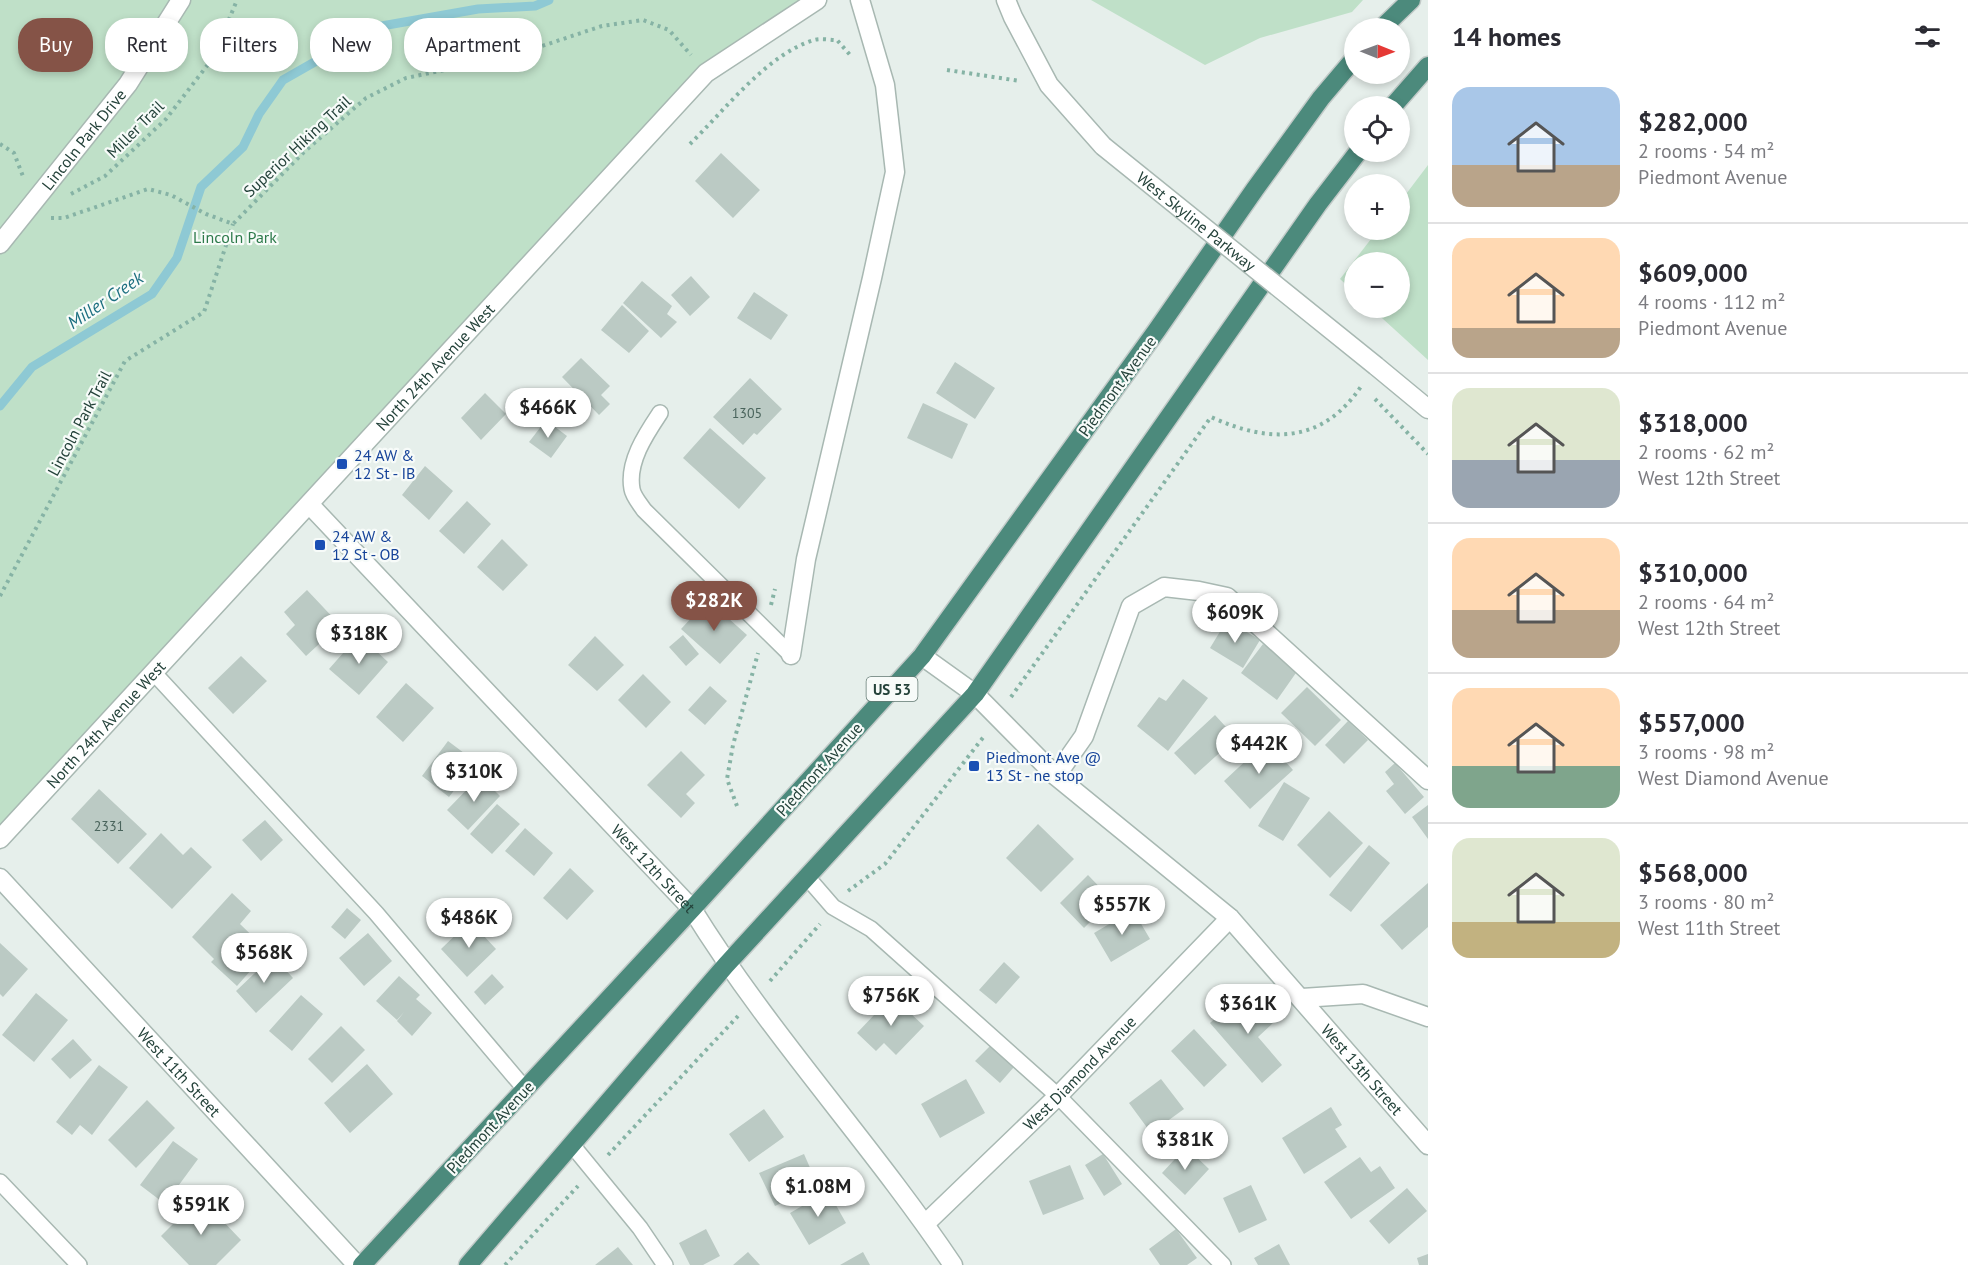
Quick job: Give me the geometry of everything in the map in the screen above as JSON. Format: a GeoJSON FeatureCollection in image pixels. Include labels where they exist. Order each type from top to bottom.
{"type":"FeatureCollection","features":[{"type":"Feature","properties":{"kind":"highway"},"geometry":{"type":"LineString","coordinates":[[1392,18],[1411,0]]}},
{"type":"Feature","properties":{"kind":"highway"},"geometry":{"type":"LineString","coordinates":[[1402,96],[1428,66]]}},
{"type":"Feature","properties":{"kind":"highway","name":"Piedmont Avenue"},"geometry":{"type":"LineString","coordinates":[[359,1265],[692,909],[922,656],[1157,330],[1261,180],[1344,71]]}},
{"type":"Feature","properties":{"kind":"highway"},"geometry":{"type":"LineString","coordinates":[[468,1265],[726,965],[975,694],[1318,204],[1350,162]]}},
{"type":"Feature","properties":{"kind":"street","name":"Lincoln Park Drive"},"geometry":{"type":"LineString","coordinates":[[0,244],[128,84],[181,0]]}},
{"type":"Feature","properties":{"kind":"street","name":"North 24th Avenue West"},"geometry":{"type":"LineString","coordinates":[[0,839],[706,73],[818,0]]}},
{"type":"Feature","properties":{"kind":"street"},"geometry":{"type":"LineString","coordinates":[[791,655],[806,559],[872,278],[894,172],[885,85],[860,0]]}},
{"type":"Feature","properties":{"kind":"street","name":"West Skyline Parkway"},"geometry":{"type":"LineString","coordinates":[[1006,0],[1012,17],[1049,85],[1103,146],[1428,409]]}},
{"type":"Feature","properties":{"kind":"street","name":"West 12th Street"},"geometry":{"type":"LineString","coordinates":[[310,505],[692,909],[726,965],[925,1224],[953,1265]]}},
{"type":"Feature","properties":{"kind":"street"},"geometry":{"type":"LineString","coordinates":[[1056,776],[1084,736],[1131,606],[1164,587],[1227,597],[1428,780]]}},
{"type":"Feature","properties":{"kind":"street","name":"West 13th Street"},"geometry":{"type":"LineString","coordinates":[[922,656],[975,694],[1056,776],[1230,918],[1428,1145]]}},
{"type":"Feature","properties":{"kind":"street","name":"West 11th Street"},"geometry":{"type":"LineString","coordinates":[[0,879],[359,1265]]}},
{"type":"Feature","properties":{"kind":"street","name":"West Diamond Avenue"},"geometry":{"type":"LineString","coordinates":[[925,1224],[1058,1096],[1230,918]]}},
{"type":"Feature","properties":{"kind":"street"},"geometry":{"type":"LineString","coordinates":[[1302,998],[1363,994],[1428,1017]]}},
{"type":"Feature","properties":{"kind":"lane"},"geometry":{"type":"LineString","coordinates":[[660,413],[643,440],[632,468],[632,490],[644,510],[791,655]]}},
{"type":"Feature","properties":{"kind":"lane"},"geometry":{"type":"LineString","coordinates":[[154,673],[376,913],[525,1089]]}},
{"type":"Feature","properties":{"kind":"lane"},"geometry":{"type":"LineString","coordinates":[[807,877],[833,907],[871,929],[1058,1096],[1223,1265]]}},
{"type":"Feature","properties":{"kind":"lane"},"geometry":{"type":"LineString","coordinates":[[572,1145],[640,1228],[665,1265]]}},
{"type":"Feature","properties":{"kind":"lane"},"geometry":{"type":"LineString","coordinates":[[0,1182],[79,1265]]}},
{"type":"Feature","properties":{"kind":"path","name":"Miller Trail"},"geometry":{"type":"LineString","coordinates":[[67,196],[105,176],[166,119],[213,58],[237,0]]}},
{"type":"Feature","properties":{"kind":"path","name":"Superior Hiking Trail"},"geometry":{"type":"LineString","coordinates":[[233,224],[304,152],[366,98],[406,78],[512,56],[602,26],[643,21],[669,30],[706,73]]}},
{"type":"Feature","properties":{"kind":"path"},"geometry":{"type":"LineString","coordinates":[[690,144],[759,74],[789,53],[815,39],[837,40],[856,63]]}},
{"type":"Feature","properties":{"kind":"path"},"geometry":{"type":"LineString","coordinates":[[947,70],[1049,85]]}},
{"type":"Feature","properties":{"kind":"path"},"geometry":{"type":"LineString","coordinates":[[171,195],[206,214],[233,224]]}},
{"type":"Feature","properties":{"kind":"path","name":"Lincoln Park Trail"},"geometry":{"type":"LineString","coordinates":[[0,596],[125,361],[204,312],[233,224]]}},
{"type":"Feature","properties":{"kind":"path"},"geometry":{"type":"LineString","coordinates":[[506,1265],[752,1000],[843,894],[885,864],[967,762],[1211,417],[1232,427],[1265,435],[1299,434],[1332,417],[1357,394],[1362,385],[1428,454]]}},
{"type":"Feature","properties":{"kind":"path"},"geometry":{"type":"LineString","coordinates":[[737,806],[727,779],[733,745],[776,585]]}},
{"type":"Feature","properties":{"kind":"green space","name":"Lincoln Park"},"geometry":{"type":"Polygon","coordinates":[[[0,0],[813,0],[706,73],[0,839],[0,0]]]}},
{"type":"Feature","properties":{"kind":"green space"},"geometry":{"type":"Polygon","coordinates":[[[1091,0],[1363,0],[1352,12],[1260,38],[1205,65],[1091,0]]]}},
{"type":"Feature","properties":{"kind":"green space"},"geometry":{"type":"Polygon","coordinates":[[[1428,165],[1428,360],[1382,318],[1410,318],[1410,252],[1361,252],[1370,240],[1410,240],[1410,189],[1428,165]]]}},
{"type":"Feature","properties":{"kind":"building"},"geometry":{"type":"Polygon","coordinates":[[[721,153],[760,190],[733,218],[695,181],[721,153]]]}},
{"type":"Feature","properties":{"kind":"building"},"geometry":{"type":"Polygon","coordinates":[[[691,276],[710,297],[690,316],[671,295],[691,276]]]}},
{"type":"Feature","properties":{"kind":"building"},"geometry":{"type":"Polygon","coordinates":[[[642,281],[672,306],[667,314],[677,322],[661,338],[623,303],[642,281]]]}},
{"type":"Feature","properties":{"kind":"building"},"geometry":{"type":"Polygon","coordinates":[[[754,292],[788,315],[771,340],[737,318],[754,292]]]}},
{"type":"Feature","properties":{"kind":"building"},"geometry":{"type":"Polygon","coordinates":[[[622,305],[649,331],[629,353],[601,330],[622,305]]]}},
{"type":"Feature","properties":{"kind":"building"},"geometry":{"type":"Polygon","coordinates":[[[581,358],[610,386],[601,395],[610,404],[599,415],[562,377],[581,358]]]}},
{"type":"Feature","properties":{"kind":"building"},"geometry":{"type":"Polygon","coordinates":[[[955,362],[995,388],[975,419],[936,393],[955,362]]]}},
{"type":"Feature","properties":{"kind":"building"},"geometry":{"type":"Polygon","coordinates":[[[750,378],[782,409],[757,435],[754,433],[743,445],[713,417],[750,378]]]}},
{"type":"Feature","properties":{"kind":"building"},"geometry":{"type":"Polygon","coordinates":[[[485,393],[506,414],[481,440],[461,418],[485,393]]]}},
{"type":"Feature","properties":{"kind":"building"},"geometry":{"type":"Polygon","coordinates":[[[923,403],[968,424],[952,459],[907,438],[923,403]]]}},
{"type":"Feature","properties":{"kind":"building"},"geometry":{"type":"Polygon","coordinates":[[[546,420],[567,436],[551,458],[529,442],[546,420]]]}},
{"type":"Feature","properties":{"kind":"building"},"geometry":{"type":"Polygon","coordinates":[[[710,428],[766,478],[739,509],[683,458],[710,428]]]}},
{"type":"Feature","properties":{"kind":"building"},"geometry":{"type":"Polygon","coordinates":[[[425,466],[453,491],[429,520],[402,495],[425,466]]]}},
{"type":"Feature","properties":{"kind":"building"},"geometry":{"type":"Polygon","coordinates":[[[467,501],[491,524],[464,554],[439,531],[467,501]]]}},
{"type":"Feature","properties":{"kind":"building"},"geometry":{"type":"Polygon","coordinates":[[[502,539],[528,565],[503,591],[477,567],[502,539]]]}},
{"type":"Feature","properties":{"kind":"building"},"geometry":{"type":"Polygon","coordinates":[[[307,590],[340,625],[306,656],[286,634],[295,625],[284,612],[307,590]]]}},
{"type":"Feature","properties":{"kind":"building"},"geometry":{"type":"Polygon","coordinates":[[[708,600],[747,635],[720,664],[681,629],[708,600]]]}},
{"type":"Feature","properties":{"kind":"building"},"geometry":{"type":"Polygon","coordinates":[[[1227,620],[1260,640],[1243,668],[1210,648],[1227,620]]]}},
{"type":"Feature","properties":{"kind":"building"},"geometry":{"type":"Polygon","coordinates":[[[359,635],[388,662],[359,695],[329,669],[359,635]]]}},
{"type":"Feature","properties":{"kind":"building"},"geometry":{"type":"Polygon","coordinates":[[[683,635],[699,654],[686,666],[669,647],[683,635]]]}},
{"type":"Feature","properties":{"kind":"building"},"geometry":{"type":"Polygon","coordinates":[[[595,636],[624,665],[597,691],[568,665],[595,636]]]}},
{"type":"Feature","properties":{"kind":"building"},"geometry":{"type":"Polygon","coordinates":[[[1263,644],[1298,670],[1277,700],[1241,673],[1263,644]]]}},
{"type":"Feature","properties":{"kind":"building"},"geometry":{"type":"Polygon","coordinates":[[[241,656],[267,681],[233,714],[208,688],[241,656]]]}},
{"type":"Feature","properties":{"kind":"building"},"geometry":{"type":"Polygon","coordinates":[[[643,674],[671,702],[646,728],[618,700],[643,674]]]}},
{"type":"Feature","properties":{"kind":"building"},"geometry":{"type":"Polygon","coordinates":[[[1183,679],[1208,698],[1168,751],[1137,726],[1159,697],[1166,701],[1183,679]]]}},
{"type":"Feature","properties":{"kind":"building"},"geometry":{"type":"Polygon","coordinates":[[[406,683],[434,708],[403,742],[376,717],[406,683]]]}},
{"type":"Feature","properties":{"kind":"building"},"geometry":{"type":"Polygon","coordinates":[[[710,686],[727,701],[705,725],[688,710],[710,686]]]}},
{"type":"Feature","properties":{"kind":"building"},"geometry":{"type":"Polygon","coordinates":[[[1307,687],[1341,720],[1315,746],[1281,713],[1307,687]]]}},
{"type":"Feature","properties":{"kind":"building"},"geometry":{"type":"Polygon","coordinates":[[[1215,715],[1236,738],[1195,775],[1174,753],[1215,715]]]}},
{"type":"Feature","properties":{"kind":"building"},"geometry":{"type":"Polygon","coordinates":[[[1348,721],[1368,740],[1344,764],[1325,745],[1348,721]]]}},
{"type":"Feature","properties":{"kind":"building"},"geometry":{"type":"Polygon","coordinates":[[[448,741],[476,762],[449,797],[422,776],[448,741]]]}},
{"type":"Feature","properties":{"kind":"building"},"geometry":{"type":"Polygon","coordinates":[[[1267,741],[1293,770],[1250,809],[1224,781],[1267,741]]]}},
{"type":"Feature","properties":{"kind":"building"},"geometry":{"type":"Polygon","coordinates":[[[681,751],[705,775],[686,794],[695,803],[681,818],[647,785],[681,751]]]}},
{"type":"Feature","properties":{"kind":"building"},"geometry":{"type":"Polygon","coordinates":[[[1395,763],[1424,797],[1405,814],[1386,791],[1394,784],[1385,772],[1395,763]]]}},
{"type":"Feature","properties":{"kind":"building"},"geometry":{"type":"Polygon","coordinates":[[[480,776],[500,796],[468,830],[447,810],[480,776]]]}},
{"type":"Feature","properties":{"kind":"building"},"geometry":{"type":"Polygon","coordinates":[[[1284,782],[1310,798],[1283,841],[1258,826],[1284,782]]]}},
{"type":"Feature","properties":{"kind":"building"},"geometry":{"type":"Polygon","coordinates":[[[99,789],[147,834],[118,864],[71,819],[99,789]]]}},
{"type":"Feature","properties":{"kind":"building"},"geometry":{"type":"Polygon","coordinates":[[[497,804],[520,824],[492,854],[470,834],[497,804]]]}},
{"type":"Feature","properties":{"kind":"building"},"geometry":{"type":"Polygon","coordinates":[[[1428,805],[1428,839],[1412,817],[1428,805]]]}},
{"type":"Feature","properties":{"kind":"building"},"geometry":{"type":"Polygon","coordinates":[[[1329,811],[1363,843],[1330,878],[1297,845],[1329,811]]]}},
{"type":"Feature","properties":{"kind":"building"},"geometry":{"type":"Polygon","coordinates":[[[265,820],[283,840],[261,861],[242,840],[265,820]]]}},
{"type":"Feature","properties":{"kind":"building"},"geometry":{"type":"Polygon","coordinates":[[[1038,824],[1074,859],[1041,892],[1006,858],[1038,824]]]}},
{"type":"Feature","properties":{"kind":"building"},"geometry":{"type":"Polygon","coordinates":[[[525,828],[553,853],[534,876],[505,851],[525,828]]]}},
{"type":"Feature","properties":{"kind":"building"},"geometry":{"type":"Polygon","coordinates":[[[161,833],[183,855],[191,847],[212,867],[172,909],[129,868],[161,833]]]}},
{"type":"Feature","properties":{"kind":"building"},"geometry":{"type":"Polygon","coordinates":[[[1369,845],[1390,863],[1351,912],[1329,895],[1369,845]]]}},
{"type":"Feature","properties":{"kind":"building"},"geometry":{"type":"Polygon","coordinates":[[[570,868],[594,891],[567,920],[543,898],[570,868]]]}},
{"type":"Feature","properties":{"kind":"building"},"geometry":{"type":"Polygon","coordinates":[[[1088,875],[1112,900],[1084,928],[1060,903],[1088,875]]]}},
{"type":"Feature","properties":{"kind":"building"},"geometry":{"type":"Polygon","coordinates":[[[1428,883],[1428,927],[1402,950],[1380,925],[1428,883]]]}},
{"type":"Feature","properties":{"kind":"building"},"geometry":{"type":"Polygon","coordinates":[[[232,893],[251,911],[240,924],[268,951],[237,986],[211,962],[214,959],[192,937],[232,893]]]}},
{"type":"Feature","properties":{"kind":"building"},"geometry":{"type":"Polygon","coordinates":[[[347,908],[361,920],[345,939],[331,927],[347,908]]]}},
{"type":"Feature","properties":{"kind":"building"},"geometry":{"type":"Polygon","coordinates":[[[1133,910],[1150,939],[1111,962],[1094,933],[1133,910]]]}},
{"type":"Feature","properties":{"kind":"building"},"geometry":{"type":"Polygon","coordinates":[[[470,921],[496,949],[467,977],[441,949],[470,921]]]}},
{"type":"Feature","properties":{"kind":"building"},"geometry":{"type":"Polygon","coordinates":[[[368,933],[392,961],[364,986],[339,958],[368,933]]]}},
{"type":"Feature","properties":{"kind":"building"},"geometry":{"type":"Polygon","coordinates":[[[0,943],[28,969],[3,997],[0,994],[0,943]]]}},
{"type":"Feature","properties":{"kind":"building"},"geometry":{"type":"Polygon","coordinates":[[[273,956],[293,978],[256,1013],[236,991],[273,956]]]}},
{"type":"Feature","properties":{"kind":"building"},"geometry":{"type":"Polygon","coordinates":[[[1004,962],[1020,977],[996,1004],[979,990],[1004,962]]]}},
{"type":"Feature","properties":{"kind":"building"},"geometry":{"type":"Polygon","coordinates":[[[492,974],[504,987],[485,1005],[474,992],[492,974]]]}},
{"type":"Feature","properties":{"kind":"building"},"geometry":{"type":"Polygon","coordinates":[[[399,976],[420,995],[416,999],[432,1013],[412,1036],[397,1021],[404,1012],[397,1020],[376,1001],[399,976]]]}},
{"type":"Feature","properties":{"kind":"building"},"geometry":{"type":"Polygon","coordinates":[[[1247,990],[1274,1022],[1258,1037],[1282,1065],[1262,1083],[1210,1023],[1247,990]]]}},
{"type":"Feature","properties":{"kind":"building"},"geometry":{"type":"Polygon","coordinates":[[[36,993],[68,1020],[34,1062],[2,1035],[36,993]]]}},
{"type":"Feature","properties":{"kind":"building"},"geometry":{"type":"Polygon","coordinates":[[[301,995],[323,1014],[292,1051],[269,1031],[301,995]]]}},
{"type":"Feature","properties":{"kind":"building"},"geometry":{"type":"Polygon","coordinates":[[[892,996],[924,1026],[896,1055],[884,1043],[876,1051],[857,1033],[892,996]]]}},
{"type":"Feature","properties":{"kind":"building"},"geometry":{"type":"Polygon","coordinates":[[[341,1026],[365,1050],[332,1083],[308,1059],[341,1026]]]}},
{"type":"Feature","properties":{"kind":"building"},"geometry":{"type":"Polygon","coordinates":[[[1194,1029],[1227,1065],[1204,1087],[1171,1051],[1194,1029]]]}},
{"type":"Feature","properties":{"kind":"building"},"geometry":{"type":"Polygon","coordinates":[[[73,1039],[92,1060],[70,1079],[51,1059],[73,1039]]]}},
{"type":"Feature","properties":{"kind":"building"},"geometry":{"type":"Polygon","coordinates":[[[990,1046],[1014,1067],[1000,1083],[975,1061],[990,1046]]]}},
{"type":"Feature","properties":{"kind":"building"},"geometry":{"type":"Polygon","coordinates":[[[367,1064],[393,1094],[350,1133],[324,1103],[367,1064]]]}},
{"type":"Feature","properties":{"kind":"building"},"geometry":{"type":"Polygon","coordinates":[[[99,1065],[128,1087],[92,1135],[80,1125],[72,1135],[56,1122],[99,1065]]]}},
{"type":"Feature","properties":{"kind":"building"},"geometry":{"type":"Polygon","coordinates":[[[966,1079],[985,1113],[940,1138],[921,1104],[966,1079]]]}},
{"type":"Feature","properties":{"kind":"building"},"geometry":{"type":"Polygon","coordinates":[[[1161,1079],[1184,1109],[1151,1133],[1129,1103],[1161,1079]]]}},
{"type":"Feature","properties":{"kind":"building"},"geometry":{"type":"Polygon","coordinates":[[[147,1100],[175,1128],[136,1168],[108,1140],[147,1100]]]}},
{"type":"Feature","properties":{"kind":"building"},"geometry":{"type":"Polygon","coordinates":[[[1331,1107],[1342,1125],[1335,1129],[1347,1147],[1304,1174],[1282,1138],[1331,1107]]]}},
{"type":"Feature","properties":{"kind":"building"},"geometry":{"type":"Polygon","coordinates":[[[764,1109],[784,1137],[749,1162],[729,1134],[764,1109]]]}},
{"type":"Feature","properties":{"kind":"building"},"geometry":{"type":"Polygon","coordinates":[[[173,1141],[198,1159],[165,1204],[140,1185],[173,1141]]]}},
{"type":"Feature","properties":{"kind":"building"},"geometry":{"type":"Polygon","coordinates":[[[1186,1147],[1209,1169],[1185,1195],[1162,1173],[1186,1147]]]}},
{"type":"Feature","properties":{"kind":"building"},"geometry":{"type":"Polygon","coordinates":[[[804,1154],[818,1186],[775,1206],[759,1173],[804,1154]]]}},
{"type":"Feature","properties":{"kind":"building"},"geometry":{"type":"Polygon","coordinates":[[[1103,1154],[1122,1184],[1104,1196],[1085,1165],[1103,1154]]]}},
{"type":"Feature","properties":{"kind":"building"},"geometry":{"type":"Polygon","coordinates":[[[1360,1157],[1371,1172],[1380,1166],[1395,1188],[1351,1219],[1324,1182],[1360,1157]]]}},
{"type":"Feature","properties":{"kind":"building"},"geometry":{"type":"Polygon","coordinates":[[[1070,1165],[1084,1199],[1043,1215],[1029,1181],[1070,1165]]]}},
{"type":"Feature","properties":{"kind":"building"},"geometry":{"type":"Polygon","coordinates":[[[1251,1185],[1267,1220],[1239,1233],[1223,1198],[1251,1185]]]}},
{"type":"Feature","properties":{"kind":"building"},"geometry":{"type":"Polygon","coordinates":[[[1407,1188],[1427,1211],[1389,1244],[1369,1221],[1407,1188]]]}},
{"type":"Feature","properties":{"kind":"building"},"geometry":{"type":"Polygon","coordinates":[[[828,1191],[846,1223],[809,1245],[790,1213],[828,1191]]]}},
{"type":"Feature","properties":{"kind":"building"},"geometry":{"type":"Polygon","coordinates":[[[200,1197],[241,1240],[216,1265],[189,1265],[161,1236],[200,1197]]]}},
{"type":"Feature","properties":{"kind":"building"},"geometry":{"type":"Polygon","coordinates":[[[706,1229],[720,1256],[703,1265],[690,1265],[679,1243],[706,1229]]]}},
{"type":"Feature","properties":{"kind":"building"},"geometry":{"type":"Polygon","coordinates":[[[1176,1229],[1197,1258],[1187,1265],[1160,1265],[1149,1249],[1176,1229]]]}},
{"type":"Feature","properties":{"kind":"building"},"geometry":{"type":"Polygon","coordinates":[[[1279,1244],[1290,1265],[1258,1265],[1254,1258],[1279,1244]]]}},
{"type":"Feature","properties":{"kind":"building"},"geometry":{"type":"Polygon","coordinates":[[[618,1247],[633,1265],[595,1265],[618,1247]]]}},
{"type":"Feature","properties":{"kind":"building"},"geometry":{"type":"Polygon","coordinates":[[[748,1252],[760,1265],[733,1265],[748,1252]]]}},
{"type":"Feature","properties":{"kind":"building"},"geometry":{"type":"Polygon","coordinates":[[[863,1252],[870,1265],[840,1265],[863,1252]]]}},
{"type":"Feature","properties":{"kind":"building"},"geometry":{"type":"Polygon","coordinates":[[[1428,1254],[1428,1265],[1419,1265],[1417,1258],[1428,1254]]]}},
{"type":"Feature","properties":{"kind":"waterway","name":"Miller Creek"},"geometry":{"type":"LineString","coordinates":[[0,406],[32,367],[152,294],[177,258],[201,187],[243,147],[259,114],[283,80],[376,27],[478,9],[535,6],[549,0]]}},
{"type":"Feature","properties":{"kind":"place","name":"24 AW & 12 St - IB"},"geometry":{"type":"Point","coordinates":[342,464]}},
{"type":"Feature","properties":{"kind":"place","name":"24 AW & 12 St - OB"},"geometry":{"type":"Point","coordinates":[320,545]}},
{"type":"Feature","properties":{"kind":"place","name":"Piedmont Ave @ 13 St - ne stop"},"geometry":{"type":"Point","coordinates":[974,766]}}]}
